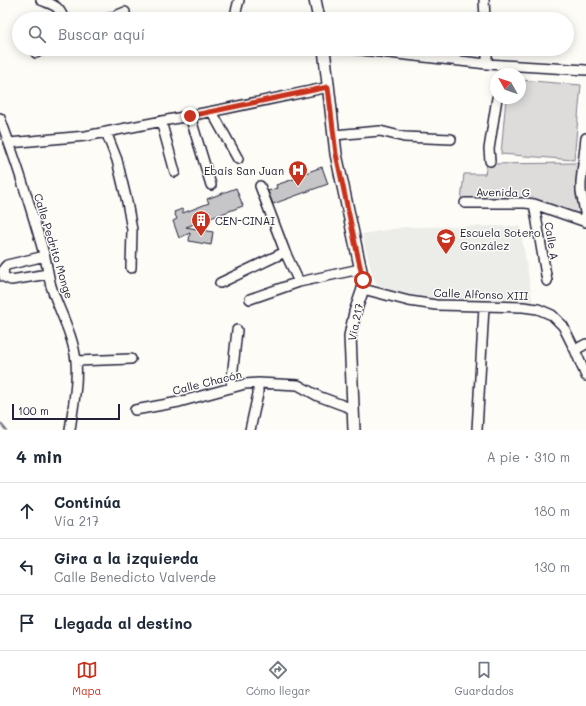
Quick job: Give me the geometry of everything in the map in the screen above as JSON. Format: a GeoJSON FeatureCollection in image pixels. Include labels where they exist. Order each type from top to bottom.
{"type":"FeatureCollection","features":[{"type":"Feature","properties":{"kind":"main road"},"geometry":{"type":"LineString","coordinates":[[315,0],[317,12]]}},
{"type":"Feature","properties":{"kind":"main road","name":"Vía 217"},"geometry":{"type":"LineString","coordinates":[[325,56],[336,154],[363,280],[363,289],[355,312],[350,336],[354,430]]}},
{"type":"Feature","properties":{"kind":"street"},"geometry":{"type":"LineString","coordinates":[[41,0],[55,6],[61,12]]}},
{"type":"Feature","properties":{"kind":"street"},"geometry":{"type":"LineString","coordinates":[[236,12],[240,0]]}},
{"type":"Feature","properties":{"kind":"street"},"geometry":{"type":"LineString","coordinates":[[484,0],[485,12]]}},
{"type":"Feature","properties":{"kind":"street"},"geometry":{"type":"LineString","coordinates":[[416,56],[487,64],[498,68]]}},
{"type":"Feature","properties":{"kind":"street"},"geometry":{"type":"LineString","coordinates":[[487,56],[487,64]]}},
{"type":"Feature","properties":{"kind":"street"},"geometry":{"type":"LineString","coordinates":[[526,69],[586,70]]}},
{"type":"Feature","properties":{"kind":"street"},"geometry":{"type":"LineString","coordinates":[[9,143],[86,136],[212,112],[328,87]]}},
{"type":"Feature","properties":{"kind":"street"},"geometry":{"type":"LineString","coordinates":[[490,161],[489,150],[495,104]]}},
{"type":"Feature","properties":{"kind":"street"},"geometry":{"type":"LineString","coordinates":[[212,112],[238,159]]}},
{"type":"Feature","properties":{"kind":"street"},"geometry":{"type":"LineString","coordinates":[[190,116],[211,185]]}},
{"type":"Feature","properties":{"kind":"street","name":"Calle Pedrito Monge"},"geometry":{"type":"LineString","coordinates":[[0,118],[45,256],[52,287],[73,344],[76,361],[77,384],[70,430]]}},
{"type":"Feature","properties":{"kind":"street"},"geometry":{"type":"LineString","coordinates":[[161,122],[174,172]]}},
{"type":"Feature","properties":{"kind":"street"},"geometry":{"type":"LineString","coordinates":[[334,135],[380,131],[404,137],[451,139]]}},
{"type":"Feature","properties":{"kind":"street"},"geometry":{"type":"LineString","coordinates":[[106,132],[117,160],[127,202],[132,230],[131,268]]}},
{"type":"Feature","properties":{"kind":"street"},"geometry":{"type":"LineString","coordinates":[[586,138],[581,191],[586,218]]}},
{"type":"Feature","properties":{"kind":"street"},"geometry":{"type":"LineString","coordinates":[[260,186],[285,252],[299,282]]}},
{"type":"Feature","properties":{"kind":"street","name":"Avenida G"},"geometry":{"type":"LineString","coordinates":[[465,203],[525,202],[586,222]]}},
{"type":"Feature","properties":{"kind":"street","name":"Calle A"},"geometry":{"type":"LineString","coordinates":[[534,204],[547,281]]}},
{"type":"Feature","properties":{"kind":"street"},"geometry":{"type":"LineString","coordinates":[[220,283],[285,252]]}},
{"type":"Feature","properties":{"kind":"street"},"geometry":{"type":"LineString","coordinates":[[45,256],[7,264],[4,266],[3,270],[4,277],[12,280],[48,274]]}},
{"type":"Feature","properties":{"kind":"street"},"geometry":{"type":"LineString","coordinates":[[250,299],[299,282],[360,269]]}},
{"type":"Feature","properties":{"kind":"street","name":"Calle Alfonso XIII"},"geometry":{"type":"LineString","coordinates":[[363,289],[409,301],[436,305],[523,307],[538,309],[552,315],[563,326],[586,376]]}},
{"type":"Feature","properties":{"kind":"street"},"geometry":{"type":"LineString","coordinates":[[477,430],[484,307]]}},
{"type":"Feature","properties":{"kind":"street"},"geometry":{"type":"LineString","coordinates":[[231,388],[237,330]]}},
{"type":"Feature","properties":{"kind":"street"},"geometry":{"type":"LineString","coordinates":[[575,350],[586,344]]}},
{"type":"Feature","properties":{"kind":"street"},"geometry":{"type":"LineString","coordinates":[[76,361],[130,359]]}},
{"type":"Feature","properties":{"kind":"street"},"geometry":{"type":"LineString","coordinates":[[250,430],[258,394],[258,383]]}},
{"type":"Feature","properties":{"kind":"street","name":"Calle Chacón"},"geometry":{"type":"LineString","coordinates":[[134,410],[179,402],[245,384],[258,383],[298,385],[318,396],[353,409]]}},
{"type":"Feature","properties":{"kind":"shaded area"},"geometry":{"type":"Polygon","coordinates":[[[526,80],[581,85],[574,160],[501,154],[505,104],[526,104],[526,80]]]}},
{"type":"Feature","properties":{"kind":"shaded area"},"geometry":{"type":"Polygon","coordinates":[[[578,163],[576,196],[580,212],[574,215],[517,200],[461,200],[464,174],[485,174],[487,164],[578,163]]]}},
{"type":"Feature","properties":{"kind":"shaded area","name":"Escuela Sotero González"},"geometry":{"type":"Polygon","coordinates":[[[520,226],[533,304],[432,301],[385,291],[377,284],[373,277],[362,234],[405,227],[520,226]]]}},
{"type":"Feature","properties":{"kind":"building","name":"Ebais San Juan"},"geometry":{"type":"Polygon","coordinates":[[[322,167],[328,184],[273,204],[268,191],[277,188],[276,185],[294,179],[294,177],[322,167]]]}},
{"type":"Feature","properties":{"kind":"building"},"geometry":{"type":"Polygon","coordinates":[[[236,188],[243,206],[186,227],[213,232],[211,245],[189,241],[190,233],[179,238],[173,221],[177,219],[174,212],[182,209],[183,213],[209,203],[207,199],[236,188]]]}},
{"type":"Feature","properties":{"kind":"waterway"},"geometry":{"type":"LineString","coordinates":[[0,423],[6,430]]}},
{"type":"Feature","properties":{"kind":"place","name":"Ebais San Juan"},"geometry":{"type":"Point","coordinates":[298,187]}},
{"type":"Feature","properties":{"kind":"place","name":"CEN-CINAI"},"geometry":{"type":"Point","coordinates":[201,237]}},
{"type":"Feature","properties":{"kind":"place","name":"Escuela Sotero González"},"geometry":{"type":"Point","coordinates":[446,255]}},
{"type":"Feature","properties":{"kind":"route"},"geometry":{"type":"LineString","coordinates":[[190,116],[328,87],[336,154],[363,280]]}}]}
